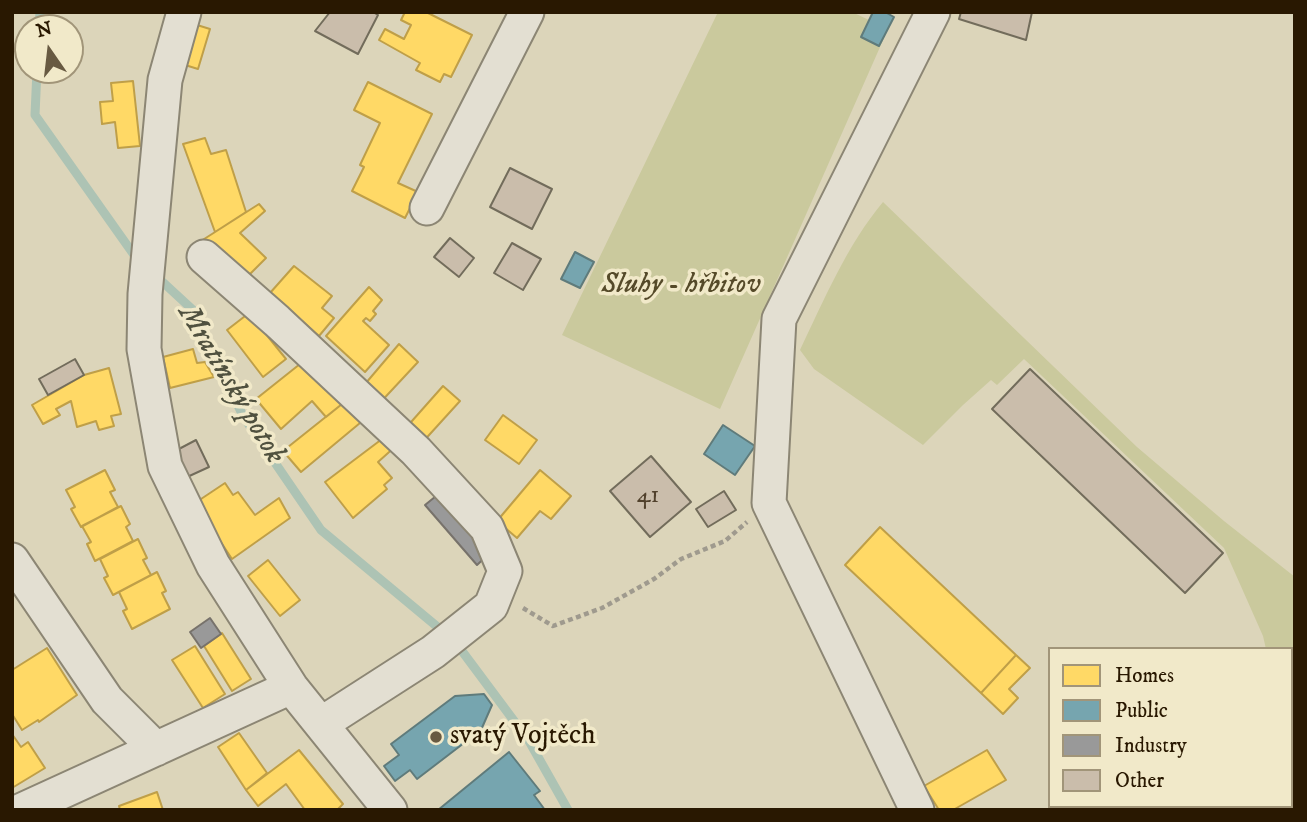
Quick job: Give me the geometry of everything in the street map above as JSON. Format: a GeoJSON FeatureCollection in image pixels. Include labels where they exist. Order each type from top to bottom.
{"type":"FeatureCollection","features":[{"type":"Feature","properties":{"kind":"street"},"geometry":{"type":"LineString","coordinates":[[184,12],[165,80],[145,294],[144,349],[165,466],[213,565],[291,687],[390,810]]}},
{"type":"Feature","properties":{"kind":"street"},"geometry":{"type":"LineString","coordinates":[[428,208],[527,12]]}},
{"type":"Feature","properties":{"kind":"street"},"geometry":{"type":"LineString","coordinates":[[917,810],[769,503],[779,319],[933,12]]}},
{"type":"Feature","properties":{"kind":"street"},"geometry":{"type":"LineString","coordinates":[[204,257],[277,321],[416,452],[487,527],[505,571],[491,606],[433,652],[321,724]]}},
{"type":"Feature","properties":{"kind":"street"},"geometry":{"type":"LineString","coordinates":[[12,560],[107,700],[156,749]]}},
{"type":"Feature","properties":{"kind":"street"},"geometry":{"type":"LineString","coordinates":[[22,810],[291,687]]}},
{"type":"Feature","properties":{"kind":"path"},"geometry":{"type":"LineString","coordinates":[[491,606],[516,603],[553,626],[602,608],[654,579],[681,559],[725,541],[769,503]]}},
{"type":"Feature","properties":{"kind":"green space","name":"Sluhy - hřbitov"},"geometry":{"type":"Polygon","coordinates":[[[718,12],[852,12],[888,29],[720,409],[562,335],[718,12]]]}},
{"type":"Feature","properties":{"kind":"green space"},"geometry":{"type":"Polygon","coordinates":[[[883,202],[1137,447],[1295,577],[1294,768],[1293,647],[1266,647],[1224,548],[1024,359],[997,385],[991,380],[923,445],[814,369],[800,350],[847,255],[883,202]]]}},
{"type":"Feature","properties":{"kind":"green space"},"geometry":{"type":"Polygon","coordinates":[[[1293,796],[1295,797],[1295,810],[1200,810],[1293,808],[1293,796]]]}},
{"type":"Feature","properties":{"kind":"building: Homes"},"geometry":{"type":"Polygon","coordinates":[[[405,12],[426,12],[472,35],[451,77],[444,74],[440,82],[416,70],[420,63],[379,40],[385,29],[404,39],[411,25],[401,20],[405,12]]]}},
{"type":"Feature","properties":{"kind":"building: Homes"},"geometry":{"type":"Polygon","coordinates":[[[197,25],[210,29],[198,69],[185,65],[197,25]]]}},
{"type":"Feature","properties":{"kind":"building: Homes"},"geometry":{"type":"Polygon","coordinates":[[[133,81],[140,146],[118,148],[115,122],[102,124],[100,102],[113,101],[111,83],[133,81]]]}},
{"type":"Feature","properties":{"kind":"building: Homes"},"geometry":{"type":"Polygon","coordinates":[[[368,82],[432,114],[398,183],[418,192],[405,218],[352,191],[364,167],[360,165],[380,123],[354,110],[368,82]]]}},
{"type":"Feature","properties":{"kind":"building: Homes"},"geometry":{"type":"Polygon","coordinates":[[[205,138],[211,154],[226,150],[246,212],[215,232],[183,144],[205,138]]]}},
{"type":"Feature","properties":{"kind":"building: Homes"},"geometry":{"type":"Polygon","coordinates":[[[259,204],[265,211],[240,233],[266,258],[242,282],[201,241],[259,204]]]}},
{"type":"Feature","properties":{"kind":"building: Homes"},"geometry":{"type":"Polygon","coordinates":[[[294,266],[332,296],[322,308],[334,318],[319,336],[270,293],[294,266]]]}},
{"type":"Feature","properties":{"kind":"building: Homes"},"geometry":{"type":"Polygon","coordinates":[[[369,287],[382,300],[373,311],[376,314],[370,321],[366,318],[363,321],[389,345],[365,372],[326,336],[369,287]]]}},
{"type":"Feature","properties":{"kind":"building: Homes"},"geometry":{"type":"Polygon","coordinates":[[[249,313],[286,359],[263,377],[227,330],[249,313]]]}},
{"type":"Feature","properties":{"kind":"building: Homes"},"geometry":{"type":"Polygon","coordinates":[[[399,344],[418,362],[377,406],[360,390],[399,344]]]}},
{"type":"Feature","properties":{"kind":"building: Homes"},"geometry":{"type":"Polygon","coordinates":[[[193,349],[197,363],[205,362],[214,377],[170,388],[163,357],[193,349]]]}},
{"type":"Feature","properties":{"kind":"building: Homes"},"geometry":{"type":"Polygon","coordinates":[[[305,360],[347,400],[326,417],[312,401],[281,429],[256,399],[305,360]]]}},
{"type":"Feature","properties":{"kind":"building: Homes"},"geometry":{"type":"Polygon","coordinates":[[[109,368],[121,414],[111,416],[114,426],[99,430],[96,421],[77,427],[71,401],[56,409],[60,415],[43,424],[32,405],[84,375],[109,368]]]}},
{"type":"Feature","properties":{"kind":"building: Homes"},"geometry":{"type":"Polygon","coordinates":[[[443,386],[460,401],[420,445],[404,430],[443,386]]]}},
{"type":"Feature","properties":{"kind":"building: Homes"},"geometry":{"type":"Polygon","coordinates":[[[347,400],[366,418],[301,472],[283,451],[347,400]]]}},
{"type":"Feature","properties":{"kind":"building: Homes"},"geometry":{"type":"Polygon","coordinates":[[[503,415],[537,440],[519,464],[485,440],[503,415]]]}},
{"type":"Feature","properties":{"kind":"building: Homes"},"geometry":{"type":"Polygon","coordinates":[[[386,436],[397,445],[378,462],[392,478],[384,485],[387,489],[353,518],[325,482],[386,436]]]}},
{"type":"Feature","properties":{"kind":"building: Homes"},"geometry":{"type":"Polygon","coordinates":[[[105,470],[115,490],[110,492],[118,507],[81,527],[71,509],[75,507],[66,490],[105,470]]]}},
{"type":"Feature","properties":{"kind":"building: Homes"},"geometry":{"type":"Polygon","coordinates":[[[540,470],[571,496],[551,519],[540,511],[517,538],[497,521],[540,470]]]}},
{"type":"Feature","properties":{"kind":"building: Homes"},"geometry":{"type":"Polygon","coordinates":[[[225,483],[233,495],[238,492],[255,515],[279,498],[290,518],[232,559],[195,503],[225,483]]]}},
{"type":"Feature","properties":{"kind":"building: Homes"},"geometry":{"type":"Polygon","coordinates":[[[121,506],[130,524],[126,527],[133,541],[95,561],[87,544],[91,542],[82,526],[121,506]]]}},
{"type":"Feature","properties":{"kind":"building: Homes"},"geometry":{"type":"Polygon","coordinates":[[[880,527],[1016,655],[981,693],[845,565],[880,527]]]}},
{"type":"Feature","properties":{"kind":"building: Homes"},"geometry":{"type":"Polygon","coordinates":[[[138,539],[147,558],[143,560],[151,575],[113,595],[104,578],[108,576],[100,559],[138,539]]]}},
{"type":"Feature","properties":{"kind":"building: Homes"},"geometry":{"type":"Polygon","coordinates":[[[268,560],[300,600],[280,616],[248,576],[268,560]]]}},
{"type":"Feature","properties":{"kind":"building: Homes"},"geometry":{"type":"Polygon","coordinates":[[[157,572],[166,591],[162,593],[170,609],[132,629],[123,611],[127,609],[119,592],[157,572]]]}},
{"type":"Feature","properties":{"kind":"building: Homes"},"geometry":{"type":"Polygon","coordinates":[[[222,633],[251,679],[232,691],[204,646],[222,633]]]}},
{"type":"Feature","properties":{"kind":"building: Homes"},"geometry":{"type":"Polygon","coordinates":[[[195,646],[225,694],[203,708],[172,660],[195,646]]]}},
{"type":"Feature","properties":{"kind":"building: Homes"},"geometry":{"type":"Polygon","coordinates":[[[47,648],[77,695],[39,722],[38,720],[22,730],[12,714],[12,670],[47,648]]]}},
{"type":"Feature","properties":{"kind":"building: Homes"},"geometry":{"type":"Polygon","coordinates":[[[1016,655],[1030,668],[1009,689],[1018,698],[1003,714],[981,693],[1016,655]]]}},
{"type":"Feature","properties":{"kind":"building: Homes"},"geometry":{"type":"Polygon","coordinates":[[[239,733],[267,773],[246,790],[218,747],[239,733]]]}},
{"type":"Feature","properties":{"kind":"building: Homes"},"geometry":{"type":"Polygon","coordinates":[[[12,734],[21,747],[28,742],[45,768],[12,788],[12,734]]]}},
{"type":"Feature","properties":{"kind":"building: Homes"},"geometry":{"type":"Polygon","coordinates":[[[299,750],[343,804],[337,810],[305,810],[286,784],[258,806],[246,790],[299,750]]]}},
{"type":"Feature","properties":{"kind":"building: Homes"},"geometry":{"type":"Polygon","coordinates":[[[987,750],[1006,780],[953,810],[939,810],[924,786],[987,750]]]}},
{"type":"Feature","properties":{"kind":"building: Homes"},"geometry":{"type":"Polygon","coordinates":[[[157,792],[163,810],[120,810],[119,806],[157,792]]]}},
{"type":"Feature","properties":{"kind":"building: Public"},"geometry":{"type":"Polygon","coordinates":[[[873,12],[885,12],[894,17],[879,46],[861,37],[873,12]]]}},
{"type":"Feature","properties":{"kind":"building: Public"},"geometry":{"type":"Polygon","coordinates":[[[575,252],[594,262],[580,288],[561,279],[575,252]]]}},
{"type":"Feature","properties":{"kind":"building: Public"},"geometry":{"type":"Polygon","coordinates":[[[723,425],[755,446],[735,475],[704,454],[723,425]]]}},
{"type":"Feature","properties":{"kind":"building: Public","name":"svatý Vojtěch"},"geometry":{"type":"Polygon","coordinates":[[[484,694],[492,705],[481,730],[417,779],[410,770],[395,781],[384,766],[399,755],[391,744],[455,696],[484,694]]]}},
{"type":"Feature","properties":{"kind":"building: Public"},"geometry":{"type":"Polygon","coordinates":[[[509,752],[540,791],[534,795],[545,810],[438,810],[509,752]]]}},
{"type":"Feature","properties":{"kind":"building: Industry"},"geometry":{"type":"Polygon","coordinates":[[[441,492],[492,551],[477,565],[425,505],[441,492]]]}},
{"type":"Feature","properties":{"kind":"building: Industry"},"geometry":{"type":"Polygon","coordinates":[[[210,618],[221,634],[201,648],[190,632],[210,618]]]}},
{"type":"Feature","properties":{"kind":"building: Other"},"geometry":{"type":"Polygon","coordinates":[[[330,12],[373,12],[378,15],[358,54],[315,31],[330,12]]]}},
{"type":"Feature","properties":{"kind":"building: Other"},"geometry":{"type":"Polygon","coordinates":[[[961,12],[1032,12],[1026,40],[959,19],[961,12]]]}},
{"type":"Feature","properties":{"kind":"building: Other"},"geometry":{"type":"Polygon","coordinates":[[[510,168],[552,189],[532,229],[490,207],[510,168]]]}},
{"type":"Feature","properties":{"kind":"building: Other"},"geometry":{"type":"Polygon","coordinates":[[[450,238],[474,258],[459,277],[434,257],[450,238]]]}},
{"type":"Feature","properties":{"kind":"building: Other"},"geometry":{"type":"Polygon","coordinates":[[[512,243],[541,259],[523,290],[494,273],[512,243]]]}},
{"type":"Feature","properties":{"kind":"building: Other"},"geometry":{"type":"Polygon","coordinates":[[[75,359],[84,375],[48,395],[39,379],[75,359]]]}},
{"type":"Feature","properties":{"kind":"building: Other"},"geometry":{"type":"Polygon","coordinates":[[[1030,369],[1223,553],[1185,593],[992,409],[1030,369]]]}},
{"type":"Feature","properties":{"kind":"building: Other"},"geometry":{"type":"Polygon","coordinates":[[[196,440],[209,467],[185,478],[177,450],[196,440]]]}},
{"type":"Feature","properties":{"kind":"building: Other"},"geometry":{"type":"Polygon","coordinates":[[[651,456],[691,502],[650,537],[610,491],[651,456]]]}},
{"type":"Feature","properties":{"kind":"building: Other"},"geometry":{"type":"Polygon","coordinates":[[[724,491],[736,510],[708,527],[696,509],[724,491]]]}},
{"type":"Feature","properties":{"kind":"waterway","name":"Mratínský potok"},"geometry":{"type":"LineString","coordinates":[[36,84],[35,115],[139,262]]}},
{"type":"Feature","properties":{"kind":"waterway","name":"Mratínský potok"},"geometry":{"type":"LineString","coordinates":[[155,275],[193,310],[243,416],[321,530],[446,634]]}},
{"type":"Feature","properties":{"kind":"waterway","name":"Mratínský potok"},"geometry":{"type":"LineString","coordinates":[[456,643],[529,741],[568,810]]}},
{"type":"Feature","properties":{"kind":"place","name":"svatý Vojtěch"},"geometry":{"type":"Point","coordinates":[436,737]}}]}
